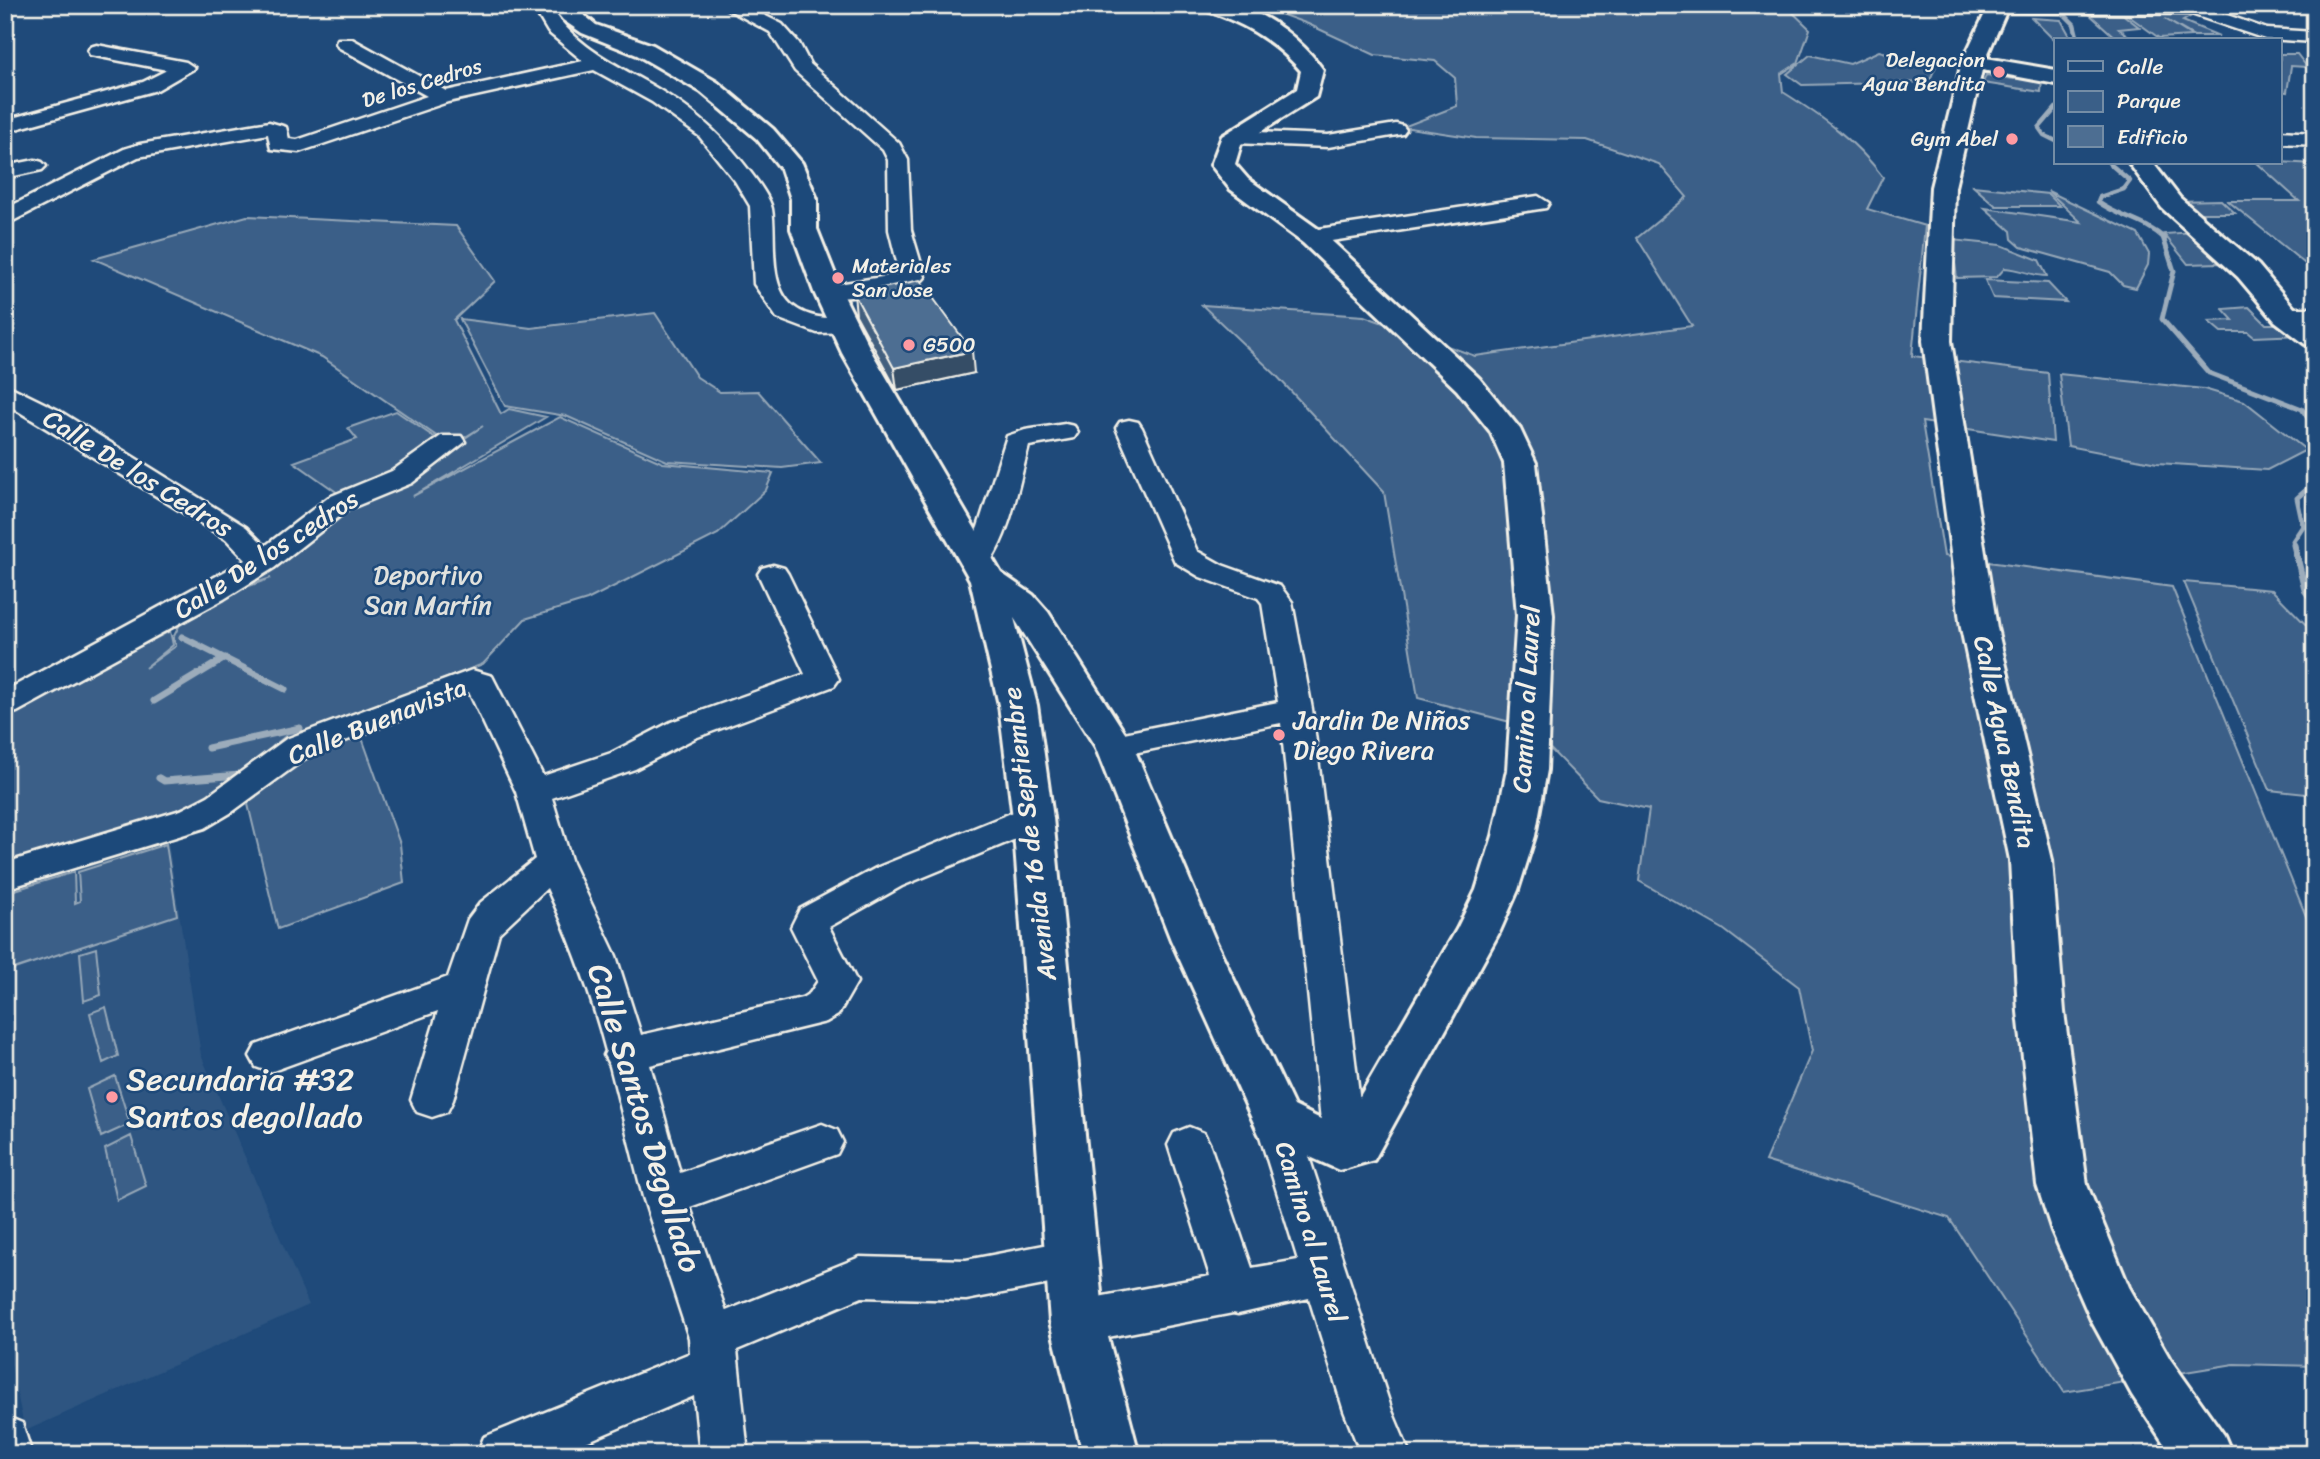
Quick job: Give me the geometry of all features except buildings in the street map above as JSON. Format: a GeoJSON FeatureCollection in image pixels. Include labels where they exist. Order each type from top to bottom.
{"type":"FeatureCollection","features":[{"type":"Feature","properties":{"kind":"main road","name":"Avenida 16 de Septiembre"},"geometry":{"type":"LineString","coordinates":[[561,5],[589,29],[645,50],[709,87],[765,134],[793,168],[804,199],[804,229],[844,327],[982,570],[1018,705],[1033,818],[1077,1322],[1111,1454]]}},
{"type":"Feature","properties":{"kind":"main road"},"geometry":{"type":"LineString","coordinates":[[1208,5],[1262,24],[1288,42],[1312,70],[1308,92],[1236,137]]}},
{"type":"Feature","properties":{"kind":"main road","name":"Calle Agua Bendita"},"geometry":{"type":"LineString","coordinates":[[2002,6],[1973,62],[1943,187],[1937,341],[1979,628],[2031,860],[2041,1012],[2062,1185],[2078,1231],[2110,1303],[2151,1377],[2204,1454]]}},
{"type":"Feature","properties":{"kind":"main road"},"geometry":{"type":"LineString","coordinates":[[1973,62],[2054,77]]}},
{"type":"Feature","properties":{"kind":"main road","name":"Camino al Laurel"},"geometry":{"type":"LineString","coordinates":[[1236,137],[1230,141],[1223,165],[1239,184],[1312,237],[1468,384],[1505,429],[1520,463],[1535,615],[1527,770],[1514,836],[1497,890],[1478,931],[1357,1146],[1345,1151],[1332,1148],[1276,1120]]}},
{"type":"Feature","properties":{"kind":"main road"},"geometry":{"type":"LineString","coordinates":[[2149,164],[2171,203],[2248,271],[2285,315],[2315,338]]}},
{"type":"Feature","properties":{"kind":"main road"},"geometry":{"type":"LineString","coordinates":[[982,570],[1021,603],[1035,620],[1114,746],[1194,940],[1276,1120]]}},
{"type":"Feature","properties":{"kind":"street"},"geometry":{"type":"LineString","coordinates":[[541,5],[554,28],[597,64],[659,98],[706,132],[744,177],[761,206],[766,284],[786,313],[817,326],[844,327]]}},
{"type":"Feature","properties":{"kind":"street"},"geometry":{"type":"LineString","coordinates":[[729,5],[776,28],[793,47],[802,67],[889,142],[898,160],[901,230],[913,277],[898,284],[828,292]]}},
{"type":"Feature","properties":{"kind":"street"},"geometry":{"type":"LineString","coordinates":[[2002,6],[2058,9],[2193,9],[2230,5]]}},
{"type":"Feature","properties":{"kind":"street"},"geometry":{"type":"LineString","coordinates":[[2193,9],[2265,34],[2315,37]]}},
{"type":"Feature","properties":{"kind":"street"},"geometry":{"type":"LineString","coordinates":[[345,43],[443,97]]}},
{"type":"Feature","properties":{"kind":"street"},"geometry":{"type":"LineString","coordinates":[[5,126],[90,105],[158,83],[186,68],[97,51]]}},
{"type":"Feature","properties":{"kind":"street","name":"De los Cedros"},"geometry":{"type":"LineString","coordinates":[[5,218],[140,150],[264,129],[277,130],[278,145],[299,145],[443,97],[597,64]]}},
{"type":"Feature","properties":{"kind":"street"},"geometry":{"type":"LineString","coordinates":[[1236,137],[1328,141],[1395,130]]}},
{"type":"Feature","properties":{"kind":"street"},"geometry":{"type":"LineString","coordinates":[[2282,137],[2315,139]]}},
{"type":"Feature","properties":{"kind":"street"},"geometry":{"type":"LineString","coordinates":[[2282,157],[2315,159]]}},
{"type":"Feature","properties":{"kind":"street"},"geometry":{"type":"LineString","coordinates":[[5,172],[35,166]]}},
{"type":"Feature","properties":{"kind":"street"},"geometry":{"type":"LineString","coordinates":[[1312,237],[1538,203]]}},
{"type":"Feature","properties":{"kind":"street"},"geometry":{"type":"LineString","coordinates":[[2285,315],[2315,316]]}},
{"type":"Feature","properties":{"kind":"street","name":"Calle De los Cedros"},"geometry":{"type":"LineString","coordinates":[[5,392],[236,533],[264,562]]}},
{"type":"Feature","properties":{"kind":"street"},"geometry":{"type":"LineString","coordinates":[[1129,428],[1185,556],[1211,571],[1269,592],[1276,598],[1296,709],[1345,1151]]}},
{"type":"Feature","properties":{"kind":"street"},"geometry":{"type":"LineString","coordinates":[[982,570],[1017,442],[1032,436],[1065,432]]}},
{"type":"Feature","properties":{"kind":"street","name":"Calle De los cedros"},"geometry":{"type":"LineString","coordinates":[[5,705],[264,562],[339,503],[402,477],[450,442]]}},
{"type":"Feature","properties":{"kind":"street"},"geometry":{"type":"LineString","coordinates":[[1006,485],[1034,480]]}},
{"type":"Feature","properties":{"kind":"street"},"geometry":{"type":"LineString","coordinates":[[533,792],[622,761],[683,730],[823,679],[773,574]]}},
{"type":"Feature","properties":{"kind":"street","name":"Calle Buenavista"},"geometry":{"type":"LineString","coordinates":[[5,876],[193,819],[220,804],[298,747],[463,683],[472,680],[481,683]]}},
{"type":"Feature","properties":{"kind":"street","name":"Calle Santos Degollado"},"geometry":{"type":"LineString","coordinates":[[481,683],[533,792],[554,863],[597,956],[612,1003],[624,1055],[665,1197],[713,1351],[724,1454]]}},
{"type":"Feature","properties":{"kind":"street"},"geometry":{"type":"LineString","coordinates":[[1114,746],[1189,720],[1296,709]]}},
{"type":"Feature","properties":{"kind":"street"},"geometry":{"type":"LineString","coordinates":[[624,1055],[812,1011],[824,1004],[838,982],[810,927],[813,919],[889,877],[1033,818]]}},
{"type":"Feature","properties":{"kind":"street"},"geometry":{"type":"LineString","coordinates":[[432,1100],[481,929],[500,907],[554,863]]}},
{"type":"Feature","properties":{"kind":"street"},"geometry":{"type":"LineString","coordinates":[[270,1056],[463,987]]}},
{"type":"Feature","properties":{"kind":"street","name":"Camino al Laurel"},"geometry":{"type":"LineString","coordinates":[[1276,1120],[1368,1410],[1386,1454]]}},
{"type":"Feature","properties":{"kind":"street"},"geometry":{"type":"LineString","coordinates":[[665,1197],[822,1142]]}},
{"type":"Feature","properties":{"kind":"street"},"geometry":{"type":"LineString","coordinates":[[1189,1145],[1238,1294]]}},
{"type":"Feature","properties":{"kind":"street"},"geometry":{"type":"LineString","coordinates":[[501,1454],[860,1278],[966,1280],[1070,1260]]}},
{"type":"Feature","properties":{"kind":"street"},"geometry":{"type":"LineString","coordinates":[[1077,1322],[1238,1294],[1324,1275]]}},
{"type":"Feature","properties":{"kind":"street"},"geometry":{"type":"LineString","coordinates":[[5,1439],[8,1454]]}},
{"type":"Feature","properties":{"kind":"shaded area","name":"Secundaria #32 Santos degollado"},"geometry":{"type":"Polygon","coordinates":[[[168,841],[201,1055],[309,1305],[25,1431],[5,1336],[5,892],[168,841]]]}},
{"type":"Feature","properties":{"kind":"green space"},"geometry":{"type":"Polygon","coordinates":[[[1256,5],[1785,5],[1810,29],[1798,63],[1781,74],[1783,92],[1837,130],[1883,177],[1867,209],[1925,226],[1912,356],[2048,373],[2053,442],[1922,422],[1944,556],[2172,587],[2315,938],[2315,1366],[2234,1364],[2064,1392],[1949,1218],[1765,1161],[1812,1051],[1799,987],[1723,929],[1639,881],[1649,809],[1598,798],[1529,727],[1418,698],[1384,492],[1275,374],[1202,305],[1364,316],[1475,356],[1692,326],[1637,238],[1687,197],[1659,164],[1587,140],[1476,138],[1403,127],[1457,106],[1455,78],[1435,61],[1375,55],[1308,24],[1256,5]]]}},
{"type":"Feature","properties":{"kind":"green space"},"geometry":{"type":"Polygon","coordinates":[[[2087,12],[2121,13],[2139,27],[2119,29],[2132,38],[2116,38],[2087,12]]]}},
{"type":"Feature","properties":{"kind":"green space"},"geometry":{"type":"Polygon","coordinates":[[[2197,13],[2183,21],[2219,36],[2194,36],[2165,19],[2192,36],[2159,38],[2126,14],[2197,13]]]}},
{"type":"Feature","properties":{"kind":"green space"},"geometry":{"type":"Polygon","coordinates":[[[2032,18],[2061,20],[2070,36],[2054,40],[2032,18]]]}},
{"type":"Feature","properties":{"kind":"green space"},"geometry":{"type":"Polygon","coordinates":[[[1879,51],[1936,66],[1929,82],[1802,85],[1787,74],[1810,55],[1850,64],[1879,51]]]}},
{"type":"Feature","properties":{"kind":"green space"},"geometry":{"type":"Polygon","coordinates":[[[2282,54],[2297,54],[2307,67],[2291,66],[2287,92],[2282,91],[2282,54]]]}},
{"type":"Feature","properties":{"kind":"green space"},"geometry":{"type":"Polygon","coordinates":[[[1986,75],[2014,79],[2015,75],[2042,80],[2041,92],[1983,83],[1986,75]]]}},
{"type":"Feature","properties":{"kind":"green space"},"geometry":{"type":"Polygon","coordinates":[[[2258,164],[2315,164],[2315,272],[2228,201],[2299,201],[2258,164]]]}},
{"type":"Feature","properties":{"kind":"green space"},"geometry":{"type":"Polygon","coordinates":[[[1973,186],[2048,194],[2060,206],[1996,206],[1973,186]]]}},
{"type":"Feature","properties":{"kind":"green space"},"geometry":{"type":"Polygon","coordinates":[[[2048,191],[2138,234],[2149,254],[2148,265],[2136,288],[2123,285],[2110,272],[2021,247],[2012,239],[2011,231],[1985,208],[2081,222],[2048,191]]]}},
{"type":"Feature","properties":{"kind":"green space"},"geometry":{"type":"Polygon","coordinates":[[[2221,200],[2235,213],[2190,213],[2176,201],[2221,200]]]}},
{"type":"Feature","properties":{"kind":"green space","name":"Deportivo San Martín"},"geometry":{"type":"Polygon","coordinates":[[[247,216],[456,226],[495,281],[454,320],[501,414],[509,409],[546,417],[413,496],[560,417],[663,463],[773,473],[766,490],[718,534],[587,600],[525,619],[483,664],[289,740],[222,792],[135,826],[5,865],[5,715],[170,631],[173,645],[145,668],[176,646],[173,638],[183,618],[230,593],[271,578],[230,591],[335,508],[404,479],[483,426],[451,446],[322,357],[94,259],[247,216]]]}},
{"type":"Feature","properties":{"kind":"green space"},"geometry":{"type":"Polygon","coordinates":[[[2195,232],[2234,266],[2220,263],[2188,264],[2164,234],[2195,232]]]}},
{"type":"Feature","properties":{"kind":"green space"},"geometry":{"type":"Polygon","coordinates":[[[1952,240],[2001,245],[2039,260],[2047,276],[2005,268],[1997,277],[1957,278],[1952,240]]]}},
{"type":"Feature","properties":{"kind":"green space"},"geometry":{"type":"Polygon","coordinates":[[[1985,280],[2048,283],[2066,302],[1993,298],[1985,280]]]}},
{"type":"Feature","properties":{"kind":"green space"},"geometry":{"type":"Polygon","coordinates":[[[2249,307],[2266,324],[2288,324],[2301,335],[2254,337],[2248,332],[2221,332],[2208,321],[2233,320],[2223,309],[2249,307]]]}},
{"type":"Feature","properties":{"kind":"green space"},"geometry":{"type":"Polygon","coordinates":[[[655,313],[697,377],[720,392],[758,391],[821,463],[782,468],[667,461],[566,416],[505,406],[460,319],[531,328],[655,313]]]}},
{"type":"Feature","properties":{"kind":"green space"},"geometry":{"type":"Polygon","coordinates":[[[2059,374],[2204,389],[2244,401],[2306,450],[2267,470],[2157,463],[2068,446],[2059,374]]]}},
{"type":"Feature","properties":{"kind":"green space"},"geometry":{"type":"Polygon","coordinates":[[[396,411],[444,444],[345,498],[294,462],[357,439],[348,428],[396,411]]]}},
{"type":"Feature","properties":{"kind":"green space"},"geometry":{"type":"Polygon","coordinates":[[[2184,582],[2272,590],[2315,634],[2315,795],[2270,790],[2184,582]]]}},
{"type":"Feature","properties":{"kind":"green space"},"geometry":{"type":"Polygon","coordinates":[[[361,735],[400,844],[404,883],[278,929],[246,796],[307,755],[361,735]]]}},
{"type":"Feature","properties":{"kind":"green space"},"geometry":{"type":"Polygon","coordinates":[[[166,844],[177,915],[5,972],[5,893],[74,872],[75,903],[80,901],[78,872],[166,844]]]}},
{"type":"Feature","properties":{"kind":"green space"},"geometry":{"type":"Polygon","coordinates":[[[96,948],[101,995],[84,1001],[80,953],[96,948]]]}},
{"type":"Feature","properties":{"kind":"green space"},"geometry":{"type":"Polygon","coordinates":[[[106,1007],[118,1056],[103,1063],[90,1013],[106,1007]]]}},
{"type":"Feature","properties":{"kind":"green space"},"geometry":{"type":"Polygon","coordinates":[[[115,1076],[130,1124],[101,1137],[87,1089],[115,1076]]]}},
{"type":"Feature","properties":{"kind":"green space"},"geometry":{"type":"Polygon","coordinates":[[[131,1136],[146,1186],[117,1200],[105,1149],[131,1136]]]}},
{"type":"Feature","properties":{"kind":"waterway"},"geometry":{"type":"LineString","coordinates":[[2058,8],[2074,24],[2078,38]]}},
{"type":"Feature","properties":{"kind":"waterway"},"geometry":{"type":"LineString","coordinates":[[2054,110],[2039,128],[2044,135],[2054,140]]}},
{"type":"Feature","properties":{"kind":"waterway"},"geometry":{"type":"LineString","coordinates":[[2110,164],[2130,181],[2124,189],[2100,197],[2098,202],[2149,227],[2163,238]]}},
{"type":"Feature","properties":{"kind":"waterway"},"geometry":{"type":"LineString","coordinates":[[2163,238],[2174,271],[2162,319],[2209,373],[2302,409],[2315,429]]}},
{"type":"Feature","properties":{"kind":"waterway"},"geometry":{"type":"LineString","coordinates":[[2294,546],[2293,541],[2303,526],[2297,498],[2315,482]]}},
{"type":"Feature","properties":{"kind":"waterway"},"geometry":{"type":"LineString","coordinates":[[2294,545],[2305,590],[2315,603]]}},
{"type":"Feature","properties":{"kind":"waterway"},"geometry":{"type":"LineString","coordinates":[[182,637],[224,658]]}},
{"type":"Feature","properties":{"kind":"waterway"},"geometry":{"type":"LineString","coordinates":[[154,701],[224,658]]}},
{"type":"Feature","properties":{"kind":"waterway"},"geometry":{"type":"LineString","coordinates":[[224,658],[285,689]]}},
{"type":"Feature","properties":{"kind":"waterway"},"geometry":{"type":"LineString","coordinates":[[208,748],[300,728]]}},
{"type":"Feature","properties":{"kind":"waterway"},"geometry":{"type":"LineString","coordinates":[[275,748],[286,739]]}},
{"type":"Feature","properties":{"kind":"waterway"},"geometry":{"type":"LineString","coordinates":[[159,778],[164,781],[240,775]]}},
{"type":"Feature","properties":{"kind":"place","name":"Delegacion Agua Bendita"},"geometry":{"type":"Point","coordinates":[1999,72]}},
{"type":"Feature","properties":{"kind":"place","name":"Gym Abel"},"geometry":{"type":"Point","coordinates":[2012,139]}},
{"type":"Feature","properties":{"kind":"place","name":"Materiales San Jose"},"geometry":{"type":"Point","coordinates":[838,278]}},
{"type":"Feature","properties":{"kind":"place","name":"G500"},"geometry":{"type":"Point","coordinates":[909,345]}},
{"type":"Feature","properties":{"kind":"place","name":"Jardin De Niños Diego Rivera"},"geometry":{"type":"Point","coordinates":[1279,735]}},
{"type":"Feature","properties":{"kind":"place","name":"Secundaria #32 Santos degollado"},"geometry":{"type":"Point","coordinates":[112,1097]}}]}
